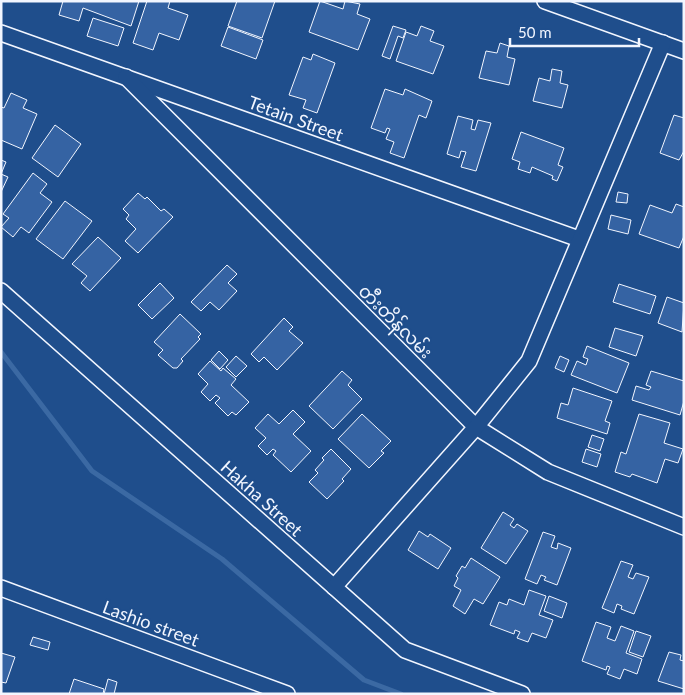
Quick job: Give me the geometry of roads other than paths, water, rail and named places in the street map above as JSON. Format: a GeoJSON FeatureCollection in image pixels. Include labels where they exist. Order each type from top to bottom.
{"type":"FeatureCollection","features":[{"type":"Feature","properties":{"kind":"street"},"geometry":{"type":"LineString","coordinates":[[545,1],[684,51]]}},
{"type":"Feature","properties":{"kind":"street","name":"Tetain Street"},"geometry":{"type":"LineString","coordinates":[[1,33],[579,239]]}},
{"type":"Feature","properties":{"kind":"street"},"geometry":{"type":"LineString","coordinates":[[334,587],[476,427],[529,361],[663,43]]}},
{"type":"Feature","properties":{"kind":"street","name":"တီးတိန်လမ်း"},"geometry":{"type":"LineString","coordinates":[[126,77],[476,427],[548,472],[684,527]]}},
{"type":"Feature","properties":{"kind":"street","name":"Hakha Street"},"geometry":{"type":"LineString","coordinates":[[1,291],[405,650],[522,694]]}},
{"type":"Feature","properties":{"kind":"street","name":"Lashio street"},"geometry":{"type":"LineString","coordinates":[[1,588],[287,694]]}},
{"type":"Feature","properties":{"kind":"waterway"},"geometry":{"type":"LineString","coordinates":[[1,352],[92,471],[222,559],[364,680],[401,694]]}}]}
